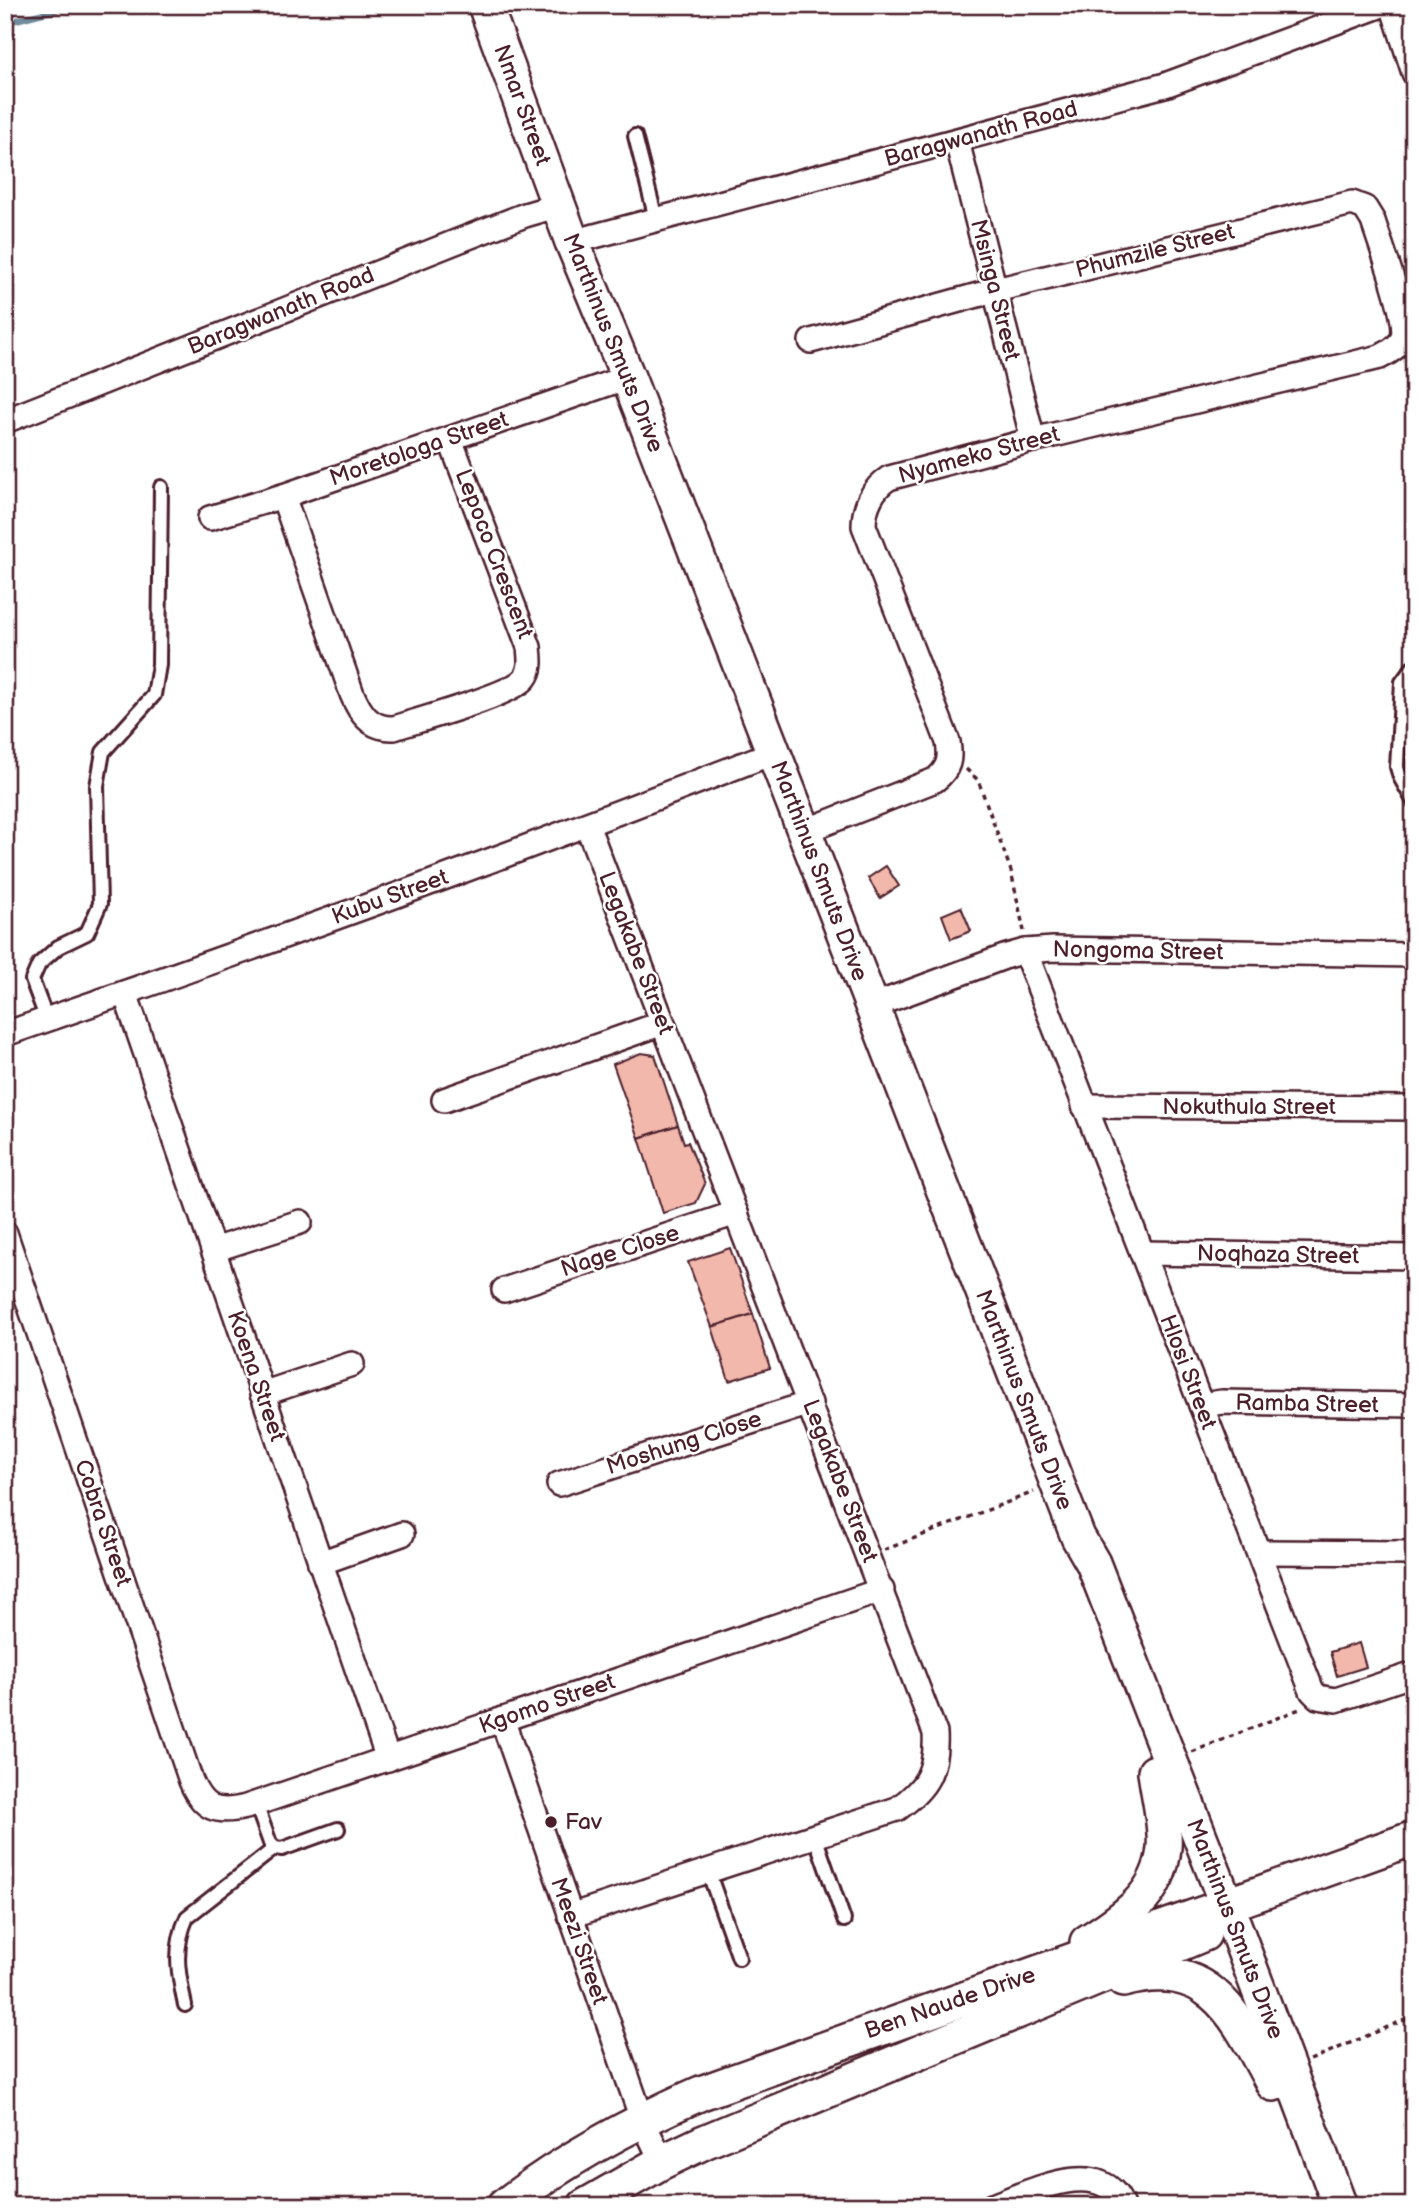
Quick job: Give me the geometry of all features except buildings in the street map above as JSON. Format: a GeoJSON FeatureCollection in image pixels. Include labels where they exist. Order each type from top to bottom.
{"type":"FeatureCollection","features":[{"type":"Feature","properties":{"kind":"street","name":"Nmar Street"},"geometry":{"type":"LineString","coordinates":[[485,5],[559,205]]}},
{"type":"Feature","properties":{"kind":"street","name":"Baragwanath Road"},"geometry":{"type":"LineString","coordinates":[[572,242],[1166,85],[1382,5]]}},
{"type":"Feature","properties":{"kind":"street"},"geometry":{"type":"LineString","coordinates":[[1392,5],[1414,72]]}},
{"type":"Feature","properties":{"kind":"street","name":"Msinga Street"},"geometry":{"type":"LineString","coordinates":[[957,141],[1033,440]]}},
{"type":"Feature","properties":{"kind":"street","name":"Phumzile Street"},"geometry":{"type":"LineString","coordinates":[[811,341],[996,290],[1352,203],[1365,208],[1373,221],[1403,318],[1402,340]]}},
{"type":"Feature","properties":{"kind":"street","name":"Marthinus Smuts Drive"},"geometry":{"type":"LineString","coordinates":[[559,205],[1078,1537],[1093,1563],[1162,1766],[1281,2076],[1340,2206]]}},
{"type":"Feature","properties":{"kind":"street","name":"Baragwanath Road"},"geometry":{"type":"LineString","coordinates":[[5,421],[525,215],[559,205]]}},
{"type":"Feature","properties":{"kind":"street","name":"Nyameko Street"},"geometry":{"type":"LineString","coordinates":[[951,757],[948,742],[864,526],[865,513],[874,492],[889,478],[1033,440],[1380,357],[1390,352],[1402,340]]}},
{"type":"Feature","properties":{"kind":"street","name":"Moretologa Street"},"geometry":{"type":"LineString","coordinates":[[210,518],[283,496],[628,377]]}},
{"type":"Feature","properties":{"kind":"street","name":"Lepoco Crescent"},"geometry":{"type":"LineString","coordinates":[[283,496],[352,694],[362,714],[369,721],[379,727],[394,728],[509,690],[526,678],[529,671],[529,647],[450,439]]}},
{"type":"Feature","properties":{"kind":"street","name":"Kubu Street"},"geometry":{"type":"LineString","coordinates":[[5,1034],[587,825],[772,753]]}},
{"type":"Feature","properties":{"kind":"street"},"geometry":{"type":"LineString","coordinates":[[803,832],[935,780],[943,773],[951,757]]}},
{"type":"Feature","properties":{"kind":"street","name":"Legakabe Street"},"geometry":{"type":"LineString","coordinates":[[570,1916],[897,1809],[924,1786],[936,1752],[935,1733],[882,1590],[587,825]]}},
{"type":"Feature","properties":{"kind":"street","name":"Nongoma Street"},"geometry":{"type":"LineString","coordinates":[[872,1006],[1027,951],[1414,955]]}},
{"type":"Feature","properties":{"kind":"street","name":"Hlosi Street"},"geometry":{"type":"LineString","coordinates":[[1027,951],[1084,1106],[1308,1684],[1318,1698]]}},
{"type":"Feature","properties":{"kind":"street","name":"Koena Street"},"geometry":{"type":"LineString","coordinates":[[125,993],[388,1759]]}},
{"type":"Feature","properties":{"kind":"street"},"geometry":{"type":"LineString","coordinates":[[444,1100],[663,1023]]}},
{"type":"Feature","properties":{"kind":"street","name":"Nokuthula Street"},"geometry":{"type":"LineString","coordinates":[[1084,1106],[1414,1108]]}},
{"type":"Feature","properties":{"kind":"street","name":"Nage Close"},"geometry":{"type":"LineString","coordinates":[[504,1290],[736,1213]]}},
{"type":"Feature","properties":{"kind":"street"},"geometry":{"type":"LineString","coordinates":[[213,1250],[300,1222]]}},
{"type":"Feature","properties":{"kind":"street","name":"Cobra Street"},"geometry":{"type":"LineString","coordinates":[[5,1233],[191,1781],[200,1799],[211,1808]]}},
{"type":"Feature","properties":{"kind":"street","name":"Noqhaza Street"},"geometry":{"type":"LineString","coordinates":[[1142,1253],[1414,1257]]}},
{"type":"Feature","properties":{"kind":"street"},"geometry":{"type":"LineString","coordinates":[[262,1394],[352,1364]]}},
{"type":"Feature","properties":{"kind":"street","name":"Ramba Street"},"geometry":{"type":"LineString","coordinates":[[1201,1405],[1236,1402],[1414,1405]]}},
{"type":"Feature","properties":{"kind":"street","name":"Moshung Close"},"geometry":{"type":"LineString","coordinates":[[559,1484],[810,1403]]}},
{"type":"Feature","properties":{"kind":"street"},"geometry":{"type":"LineString","coordinates":[[320,1563],[402,1534]]}},
{"type":"Feature","properties":{"kind":"street"},"geometry":{"type":"LineString","coordinates":[[1259,1552],[1414,1553]]}},
{"type":"Feature","properties":{"kind":"street","name":"Kgomo Street"},"geometry":{"type":"LineString","coordinates":[[211,1808],[227,1811],[256,1804],[882,1590]]}},
{"type":"Feature","properties":{"kind":"street"},"geometry":{"type":"LineString","coordinates":[[1318,1698],[1336,1700],[1414,1674]]}},
{"type":"Feature","properties":{"kind":"street","name":"Meezi Street"},"geometry":{"type":"LineString","coordinates":[[502,1719],[642,2119],[662,2162]]}},
{"type":"Feature","properties":{"kind":"street"},"geometry":{"type":"LineString","coordinates":[[1047,1985],[1132,1911],[1150,1890],[1160,1867],[1164,1846],[1162,1766]]}},
{"type":"Feature","properties":{"kind":"street","name":"Ben Naude Drive"},"geometry":{"type":"LineString","coordinates":[[585,2206],[704,2141],[1047,1985],[1414,1838]]}},
{"type":"Feature","properties":{"kind":"street","name":"Ben Naude Drive"},"geometry":{"type":"LineString","coordinates":[[1221,1916],[1414,1855]]}},
{"type":"Feature","properties":{"kind":"street"},"geometry":{"type":"LineString","coordinates":[[1047,1985],[1159,1973],[1201,1984],[1222,2003],[1281,2076],[1304,2167],[1324,2206]]}},
{"type":"Feature","properties":{"kind":"street","name":"Ben Naude Drive"},"geometry":{"type":"LineString","coordinates":[[504,2206],[642,2119],[701,2093],[1047,1985]]}},
{"type":"Feature","properties":{"kind":"street"},"geometry":{"type":"LineString","coordinates":[[992,2206],[1055,2184],[1079,2179],[1089,2179],[1106,2185],[1116,2193],[1122,2206]]}},
{"type":"Feature","properties":{"kind":"lane"},"geometry":{"type":"LineString","coordinates":[[635,136],[656,219]]}},
{"type":"Feature","properties":{"kind":"lane"},"geometry":{"type":"LineString","coordinates":[[47,1020],[32,980],[39,964],[58,947],[87,933],[100,904],[97,786],[103,752],[154,695],[159,653],[160,486]]}},
{"type":"Feature","properties":{"kind":"lane"},"geometry":{"type":"LineString","coordinates":[[1414,666],[1402,682],[1397,767],[1414,802]]}},
{"type":"Feature","properties":{"kind":"lane"},"geometry":{"type":"LineString","coordinates":[[256,1804],[275,1848],[282,1849],[338,1829]]}},
{"type":"Feature","properties":{"kind":"lane"},"geometry":{"type":"LineString","coordinates":[[815,1836],[844,1920]]}},
{"type":"Feature","properties":{"kind":"lane"},"geometry":{"type":"LineString","coordinates":[[185,2005],[177,1968],[182,1929],[187,1917],[275,1848]]}},
{"type":"Feature","properties":{"kind":"lane"},"geometry":{"type":"LineString","coordinates":[[708,1871],[739,1958]]}},
{"type":"Feature","properties":{"kind":"path"},"geometry":{"type":"LineString","coordinates":[[951,757],[978,780],[1012,871],[1027,951]]}},
{"type":"Feature","properties":{"kind":"path"},"geometry":{"type":"LineString","coordinates":[[869,1556],[1057,1483]]}},
{"type":"Feature","properties":{"kind":"path"},"geometry":{"type":"LineString","coordinates":[[1162,1766],[1308,1706],[1318,1698]]}},
{"type":"Feature","properties":{"kind":"path"},"geometry":{"type":"LineString","coordinates":[[1281,2076],[1414,2016]]}},
{"type":"Feature","properties":{"kind":"waterway"},"geometry":{"type":"LineString","coordinates":[[5,23],[74,5]]}},
{"type":"Feature","properties":{"kind":"place","name":"Fav"},"geometry":{"type":"Point","coordinates":[551,1822]}}]}
